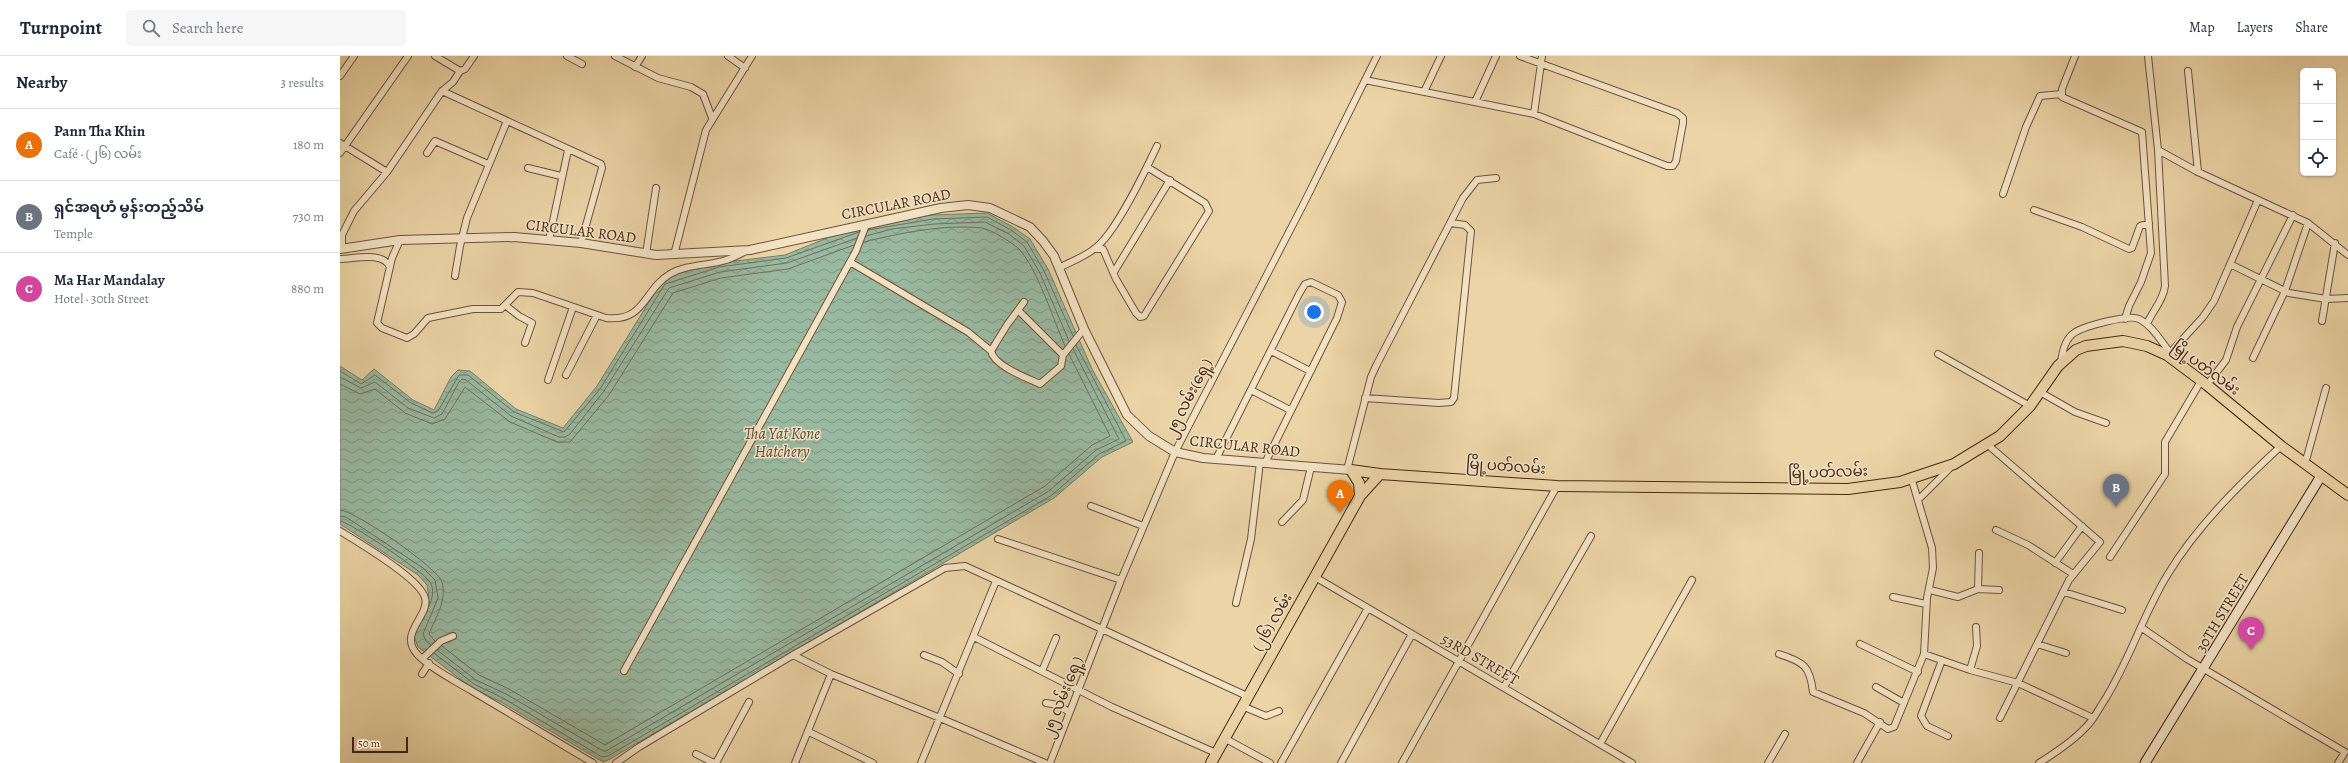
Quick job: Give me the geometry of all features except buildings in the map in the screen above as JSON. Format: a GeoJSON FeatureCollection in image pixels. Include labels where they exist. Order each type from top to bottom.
{"type":"FeatureCollection","features":[{"type":"Feature","properties":{"kind":"main road","name":"မြို့ပတ်လမ်း"},"geometry":{"type":"LineString","coordinates":[[1349,470],[1380,474],[1556,486],[1848,489],[1900,482],[1911,477],[1954,464],[1988,445],[2018,420],[2061,363],[2076,350],[2086,346],[2122,342],[2147,346],[2178,364],[2204,383],[2281,446],[2348,496]]}},
{"type":"Feature","properties":{"kind":"main road"},"geometry":{"type":"LineString","coordinates":[[1349,470],[1359,483],[1360,496]]}},
{"type":"Feature","properties":{"kind":"main road","name":"(၂၆) လမ်း"},"geometry":{"type":"LineString","coordinates":[[1211,763],[1360,496],[1380,474]]}},
{"type":"Feature","properties":{"kind":"main road","name":"30TH STREET"},"geometry":{"type":"LineString","coordinates":[[2145,763],[2321,476]]}},
{"type":"Feature","properties":{"kind":"street"},"geometry":{"type":"LineString","coordinates":[[340,76],[354,56]]}},
{"type":"Feature","properties":{"kind":"street"},"geometry":{"type":"LineString","coordinates":[[340,153],[343,145],[408,56]]}},
{"type":"Feature","properties":{"kind":"street"},"geometry":{"type":"LineString","coordinates":[[435,56],[460,71]]}},
{"type":"Feature","properties":{"kind":"street"},"geometry":{"type":"LineString","coordinates":[[341,248],[342,235],[349,220],[387,172],[442,91],[453,82],[460,71],[465,69],[474,56]]}},
{"type":"Feature","properties":{"kind":"street"},"geometry":{"type":"LineString","coordinates":[[567,56],[582,64]]}},
{"type":"Feature","properties":{"kind":"street"},"geometry":{"type":"LineString","coordinates":[[615,56],[658,78],[691,87],[702,94],[712,118]]}},
{"type":"Feature","properties":{"kind":"street"},"geometry":{"type":"LineString","coordinates":[[635,67],[642,56]]}},
{"type":"Feature","properties":{"kind":"street"},"geometry":{"type":"LineString","coordinates":[[728,56],[745,68]]}},
{"type":"Feature","properties":{"kind":"street"},"geometry":{"type":"LineString","coordinates":[[674,255],[706,130],[712,118],[752,56]]}},
{"type":"Feature","properties":{"kind":"street","name":"၂၅ လမ်း(ရှေ့)"},"geometry":{"type":"LineString","coordinates":[[1050,763],[1121,580],[1175,452],[1377,56]]}},
{"type":"Feature","properties":{"kind":"street"},"geometry":{"type":"LineString","coordinates":[[1424,92],[1441,56]]}},
{"type":"Feature","properties":{"kind":"street"},"geometry":{"type":"LineString","coordinates":[[1475,102],[1496,56]]}},
{"type":"Feature","properties":{"kind":"street"},"geometry":{"type":"LineString","coordinates":[[1365,80],[1534,114],[1667,166],[1673,166],[1676,161],[1683,118],[1677,113],[1541,59],[1520,56]]}},
{"type":"Feature","properties":{"kind":"street"},"geometry":{"type":"LineString","coordinates":[[2062,94],[2075,56]]}},
{"type":"Feature","properties":{"kind":"street"},"geometry":{"type":"LineString","coordinates":[[2148,56],[2158,150],[2165,286],[2163,297],[2152,313],[2148,324]]}},
{"type":"Feature","properties":{"kind":"street"},"geometry":{"type":"LineString","coordinates":[[1534,114],[1541,59]]}},
{"type":"Feature","properties":{"kind":"street"},"geometry":{"type":"LineString","coordinates":[[2188,71],[2198,172]]}},
{"type":"Feature","properties":{"kind":"street"},"geometry":{"type":"LineString","coordinates":[[442,91],[598,163],[602,168],[580,243]]}},
{"type":"Feature","properties":{"kind":"street"},"geometry":{"type":"LineString","coordinates":[[2003,194],[2026,127],[2040,96],[2062,94]]}},
{"type":"Feature","properties":{"kind":"street"},"geometry":{"type":"LineString","coordinates":[[2062,94],[2066,100],[2142,132],[2151,253],[2141,282],[2129,306],[2125,319]]}},
{"type":"Feature","properties":{"kind":"street"},"geometry":{"type":"LineString","coordinates":[[455,276],[467,218],[507,121]]}},
{"type":"Feature","properties":{"kind":"street"},"geometry":{"type":"LineString","coordinates":[[427,153],[435,141],[488,164]]}},
{"type":"Feature","properties":{"kind":"street"},"geometry":{"type":"LineString","coordinates":[[343,145],[387,172]]}},
{"type":"Feature","properties":{"kind":"street"},"geometry":{"type":"LineString","coordinates":[[1059,268],[1094,249],[1105,239],[1147,167],[1157,146]]}},
{"type":"Feature","properties":{"kind":"street"},"geometry":{"type":"LineString","coordinates":[[548,240],[568,150]]}},
{"type":"Feature","properties":{"kind":"street"},"geometry":{"type":"LineString","coordinates":[[2158,150],[2198,172],[2308,223],[2335,243],[2348,255]]}},
{"type":"Feature","properties":{"kind":"street"},"geometry":{"type":"LineString","coordinates":[[1094,249],[1103,249],[1116,279],[1136,313],[1140,317],[1144,316],[1209,211],[1205,203],[1147,167]]}},
{"type":"Feature","properties":{"kind":"street"},"geometry":{"type":"LineString","coordinates":[[528,168],[561,176]]}},
{"type":"Feature","properties":{"kind":"street"},"geometry":{"type":"LineString","coordinates":[[1349,470],[1366,398],[1377,364],[1463,198],[1476,180],[1496,178]]}},
{"type":"Feature","properties":{"kind":"street"},"geometry":{"type":"LineString","coordinates":[[1114,272],[1170,180]]}},
{"type":"Feature","properties":{"kind":"street"},"geometry":{"type":"LineString","coordinates":[[646,254],[656,188]]}},
{"type":"Feature","properties":{"kind":"street"},"geometry":{"type":"LineString","coordinates":[[2170,353],[2203,318],[2214,301],[2258,200]]}},
{"type":"Feature","properties":{"kind":"street","name":"CIRCULAR ROAD"},"geometry":{"type":"LineString","coordinates":[[341,248],[400,240],[463,237],[548,240],[580,243],[646,254],[674,255],[750,250],[866,226],[941,208],[968,205],[990,208],[1030,227],[1044,241],[1059,268],[1084,329],[1128,415],[1149,436],[1175,452],[1216,459],[1349,470]]}},
{"type":"Feature","properties":{"kind":"street"},"geometry":{"type":"LineString","coordinates":[[2034,210],[2082,227],[2129,249],[2132,248],[2140,226],[2149,223]]}},
{"type":"Feature","properties":{"kind":"street"},"geometry":{"type":"LineString","coordinates":[[2110,557],[2165,474],[2165,442],[2204,383],[2226,360],[2237,327],[2293,215]]}},
{"type":"Feature","properties":{"kind":"street"},"geometry":{"type":"LineString","coordinates":[[1366,398],[1439,403],[1451,402],[1454,398],[1472,231],[1465,225],[1451,223]]}},
{"type":"Feature","properties":{"kind":"street"},"geometry":{"type":"LineString","coordinates":[[2253,358],[2285,291],[2308,223]]}},
{"type":"Feature","properties":{"kind":"street"},"geometry":{"type":"LineString","coordinates":[[624,671],[850,262],[859,245],[866,226]]}},
{"type":"Feature","properties":{"kind":"street"},"geometry":{"type":"LineString","coordinates":[[400,240],[390,267],[377,323],[382,328],[402,337],[410,337],[428,318],[468,310],[500,309],[514,294],[533,293],[597,315],[617,319],[630,316],[642,305],[660,282],[671,273],[726,260],[750,250]]}},
{"type":"Feature","properties":{"kind":"street"},"geometry":{"type":"LineString","coordinates":[[2322,321],[2335,243]]}},
{"type":"Feature","properties":{"kind":"street"},"geometry":{"type":"LineString","coordinates":[[340,259],[380,258],[386,260],[390,267]]}},
{"type":"Feature","properties":{"kind":"street"},"geometry":{"type":"LineString","coordinates":[[850,262],[968,332],[991,351],[994,358],[1021,376],[1040,384],[1061,366],[1063,355],[1084,329]]}},
{"type":"Feature","properties":{"kind":"street"},"geometry":{"type":"LineString","coordinates":[[2230,264],[2285,291],[2326,299],[2348,298]]}},
{"type":"Feature","properties":{"kind":"street"},"geometry":{"type":"LineString","coordinates":[[1216,459],[1305,284],[1311,282],[1319,284],[1338,295],[1342,302],[1337,318],[1273,446],[1262,462],[1251,538],[1236,603]]}},
{"type":"Feature","properties":{"kind":"street"},"geometry":{"type":"LineString","coordinates":[[991,351],[1024,302]]}},
{"type":"Feature","properties":{"kind":"street"},"geometry":{"type":"LineString","coordinates":[[505,305],[519,316],[532,323],[525,343]]}},
{"type":"Feature","properties":{"kind":"street"},"geometry":{"type":"LineString","coordinates":[[548,380],[573,307]]}},
{"type":"Feature","properties":{"kind":"street"},"geometry":{"type":"LineString","coordinates":[[1018,310],[1063,355]]}},
{"type":"Feature","properties":{"kind":"street"},"geometry":{"type":"LineString","coordinates":[[566,375],[597,315]]}},
{"type":"Feature","properties":{"kind":"street"},"geometry":{"type":"LineString","coordinates":[[2061,363],[2062,352],[2073,333],[2096,324],[2137,318],[2148,324],[2178,364]]}},
{"type":"Feature","properties":{"kind":"street"},"geometry":{"type":"LineString","coordinates":[[1271,350],[1310,371]]}},
{"type":"Feature","properties":{"kind":"street"},"geometry":{"type":"LineString","coordinates":[[1938,354],[2030,406]]}},
{"type":"Feature","properties":{"kind":"street"},"geometry":{"type":"LineString","coordinates":[[2305,464],[2326,388]]}},
{"type":"Feature","properties":{"kind":"street"},"geometry":{"type":"LineString","coordinates":[[1251,390],[1290,410]]}},
{"type":"Feature","properties":{"kind":"street"},"geometry":{"type":"LineString","coordinates":[[2040,392],[2075,412],[2106,423]]}},
{"type":"Feature","properties":{"kind":"street"},"geometry":{"type":"LineString","coordinates":[[1988,445],[2100,542],[2073,574],[2000,718]]}},
{"type":"Feature","properties":{"kind":"street"},"geometry":{"type":"LineString","coordinates":[[2039,763],[2070,742],[2093,718],[2121,675],[2142,628],[2148,609],[2168,573],[2199,532],[2254,471],[2281,446]]}},
{"type":"Feature","properties":{"kind":"street"},"geometry":{"type":"LineString","coordinates":[[1918,500],[1954,464]]}},
{"type":"Feature","properties":{"kind":"street"},"geometry":{"type":"LineString","coordinates":[[1282,522],[1303,500],[1311,467]]}},
{"type":"Feature","properties":{"kind":"street"},"geometry":{"type":"LineString","coordinates":[[1780,654],[1796,660],[1806,666],[1812,677],[1813,692],[1864,713],[1892,729],[1918,672],[1924,654],[1926,604],[1930,590],[1932,568],[1932,548],[1911,477]]}},
{"type":"Feature","properties":{"kind":"street"},"geometry":{"type":"LineString","coordinates":[[1402,763],[1556,486]]}},
{"type":"Feature","properties":{"kind":"street"},"geometry":{"type":"LineString","coordinates":[[1091,506],[1143,526]]}},
{"type":"Feature","properties":{"kind":"street"},"geometry":{"type":"LineString","coordinates":[[2055,562],[2082,526]]}},
{"type":"Feature","properties":{"kind":"street"},"geometry":{"type":"LineString","coordinates":[[1996,530],[2028,545],[2073,574]]}},
{"type":"Feature","properties":{"kind":"street"},"geometry":{"type":"LineString","coordinates":[[340,531],[409,578],[422,591],[426,604],[413,631],[411,640],[414,651],[422,659],[452,679],[593,763]]}},
{"type":"Feature","properties":{"kind":"street"},"geometry":{"type":"LineString","coordinates":[[1504,687],[1591,536]]}},
{"type":"Feature","properties":{"kind":"street"},"geometry":{"type":"LineString","coordinates":[[998,539],[1121,580]]}},
{"type":"Feature","properties":{"kind":"street"},"geometry":{"type":"LineString","coordinates":[[1978,589],[1979,553]]}},
{"type":"Feature","properties":{"kind":"street"},"geometry":{"type":"LineString","coordinates":[[616,763],[639,747],[793,655],[945,568],[961,565],[1248,696]]}},
{"type":"Feature","properties":{"kind":"street","name":"53RD STREET"},"geometry":{"type":"LineString","coordinates":[[1315,577],[1632,763]]}},
{"type":"Feature","properties":{"kind":"street"},"geometry":{"type":"LineString","coordinates":[[1600,744],[1692,580]]}},
{"type":"Feature","properties":{"kind":"street"},"geometry":{"type":"LineString","coordinates":[[921,763],[959,674],[996,581]]}},
{"type":"Feature","properties":{"kind":"street"},"geometry":{"type":"LineString","coordinates":[[1930,590],[1958,597],[1978,589],[1999,590]]}},
{"type":"Feature","properties":{"kind":"street"},"geometry":{"type":"LineString","coordinates":[[2064,592],[2122,610]]}},
{"type":"Feature","properties":{"kind":"street"},"geometry":{"type":"LineString","coordinates":[[1893,597],[1926,604]]}},
{"type":"Feature","properties":{"kind":"street"},"geometry":{"type":"LineString","coordinates":[[1281,763],[1368,608]]}},
{"type":"Feature","properties":{"kind":"street"},"geometry":{"type":"LineString","coordinates":[[1970,670],[1977,646],[1976,628]]}},
{"type":"Feature","properties":{"kind":"street"},"geometry":{"type":"LineString","coordinates":[[2142,628],[2204,668],[2347,751],[2338,763]]}},
{"type":"Feature","properties":{"kind":"street"},"geometry":{"type":"LineString","coordinates":[[1341,763],[1412,634]]}},
{"type":"Feature","properties":{"kind":"street"},"geometry":{"type":"LineString","coordinates":[[422,659],[441,641],[453,636]]}},
{"type":"Feature","properties":{"kind":"street"},"geometry":{"type":"LineString","coordinates":[[974,637],[1078,690],[1216,753]]}},
{"type":"Feature","properties":{"kind":"street"},"geometry":{"type":"LineString","coordinates":[[1042,671],[1056,638]]}},
{"type":"Feature","properties":{"kind":"street"},"geometry":{"type":"LineString","coordinates":[[1860,644],[1918,672]]}},
{"type":"Feature","properties":{"kind":"street"},"geometry":{"type":"LineString","coordinates":[[2037,644],[2066,653]]}},
{"type":"Feature","properties":{"kind":"street"},"geometry":{"type":"LineString","coordinates":[[1924,654],[1970,670],[2018,683],[2093,718]]}},
{"type":"Feature","properties":{"kind":"street"},"geometry":{"type":"LineString","coordinates":[[793,655],[832,674],[1045,763]]}},
{"type":"Feature","properties":{"kind":"street"},"geometry":{"type":"LineString","coordinates":[[924,655],[942,662],[959,674]]}},
{"type":"Feature","properties":{"kind":"street"},"geometry":{"type":"LineString","coordinates":[[1942,660],[1921,716],[1927,726],[1948,736]]}},
{"type":"Feature","properties":{"kind":"street"},"geometry":{"type":"LineString","coordinates":[[422,674],[429,663]]}},
{"type":"Feature","properties":{"kind":"street"},"geometry":{"type":"LineString","coordinates":[[795,763],[832,674]]}},
{"type":"Feature","properties":{"kind":"street"},"geometry":{"type":"LineString","coordinates":[[1876,687],[1904,703]]}},
{"type":"Feature","properties":{"kind":"street"},"geometry":{"type":"LineString","coordinates":[[696,754],[715,763],[749,702]]}},
{"type":"Feature","properties":{"kind":"street"},"geometry":{"type":"LineString","coordinates":[[1046,703],[1058,705],[1070,712]]}},
{"type":"Feature","properties":{"kind":"street"},"geometry":{"type":"LineString","coordinates":[[1242,706],[1266,716],[1279,711]]}},
{"type":"Feature","properties":{"kind":"street"},"geometry":{"type":"LineString","coordinates":[[1857,763],[1880,722]]}},
{"type":"Feature","properties":{"kind":"street"},"geometry":{"type":"LineString","coordinates":[[809,732],[873,763]]}},
{"type":"Feature","properties":{"kind":"street"},"geometry":{"type":"LineString","coordinates":[[1768,763],[1785,734]]}},
{"type":"Feature","properties":{"kind":"street"},"geometry":{"type":"LineString","coordinates":[[1224,738],[1270,763]]}},
{"type":"Feature","properties":{"kind":"water","name":"Tha Yat Kone Hatchery"},"geometry":{"type":"Polygon","coordinates":[[[987,213],[1013,227],[1030,239],[1048,269],[1092,369],[1133,442],[1102,457],[1054,498],[610,759],[603,762],[501,702],[472,688],[418,647],[414,636],[429,597],[427,585],[418,575],[340,524],[340,366],[362,380],[374,369],[413,400],[434,410],[451,377],[458,370],[470,371],[516,409],[563,428],[597,386],[662,281],[680,273],[719,263],[785,255],[842,232],[890,221],[933,215],[987,213]]]}},
{"type":"Feature","properties":{"kind":"place","name":"ရှင်အရဟံ မွန်းတည့်သိမ်"},"geometry":{"type":"Point","coordinates":[2116,507]}},
{"type":"Feature","properties":{"kind":"place","name":"Pann Tha Khin"},"geometry":{"type":"Point","coordinates":[1340,513]}},
{"type":"Feature","properties":{"kind":"place","name":"Ma Har Mandalay"},"geometry":{"type":"Point","coordinates":[2251,650]}}]}
